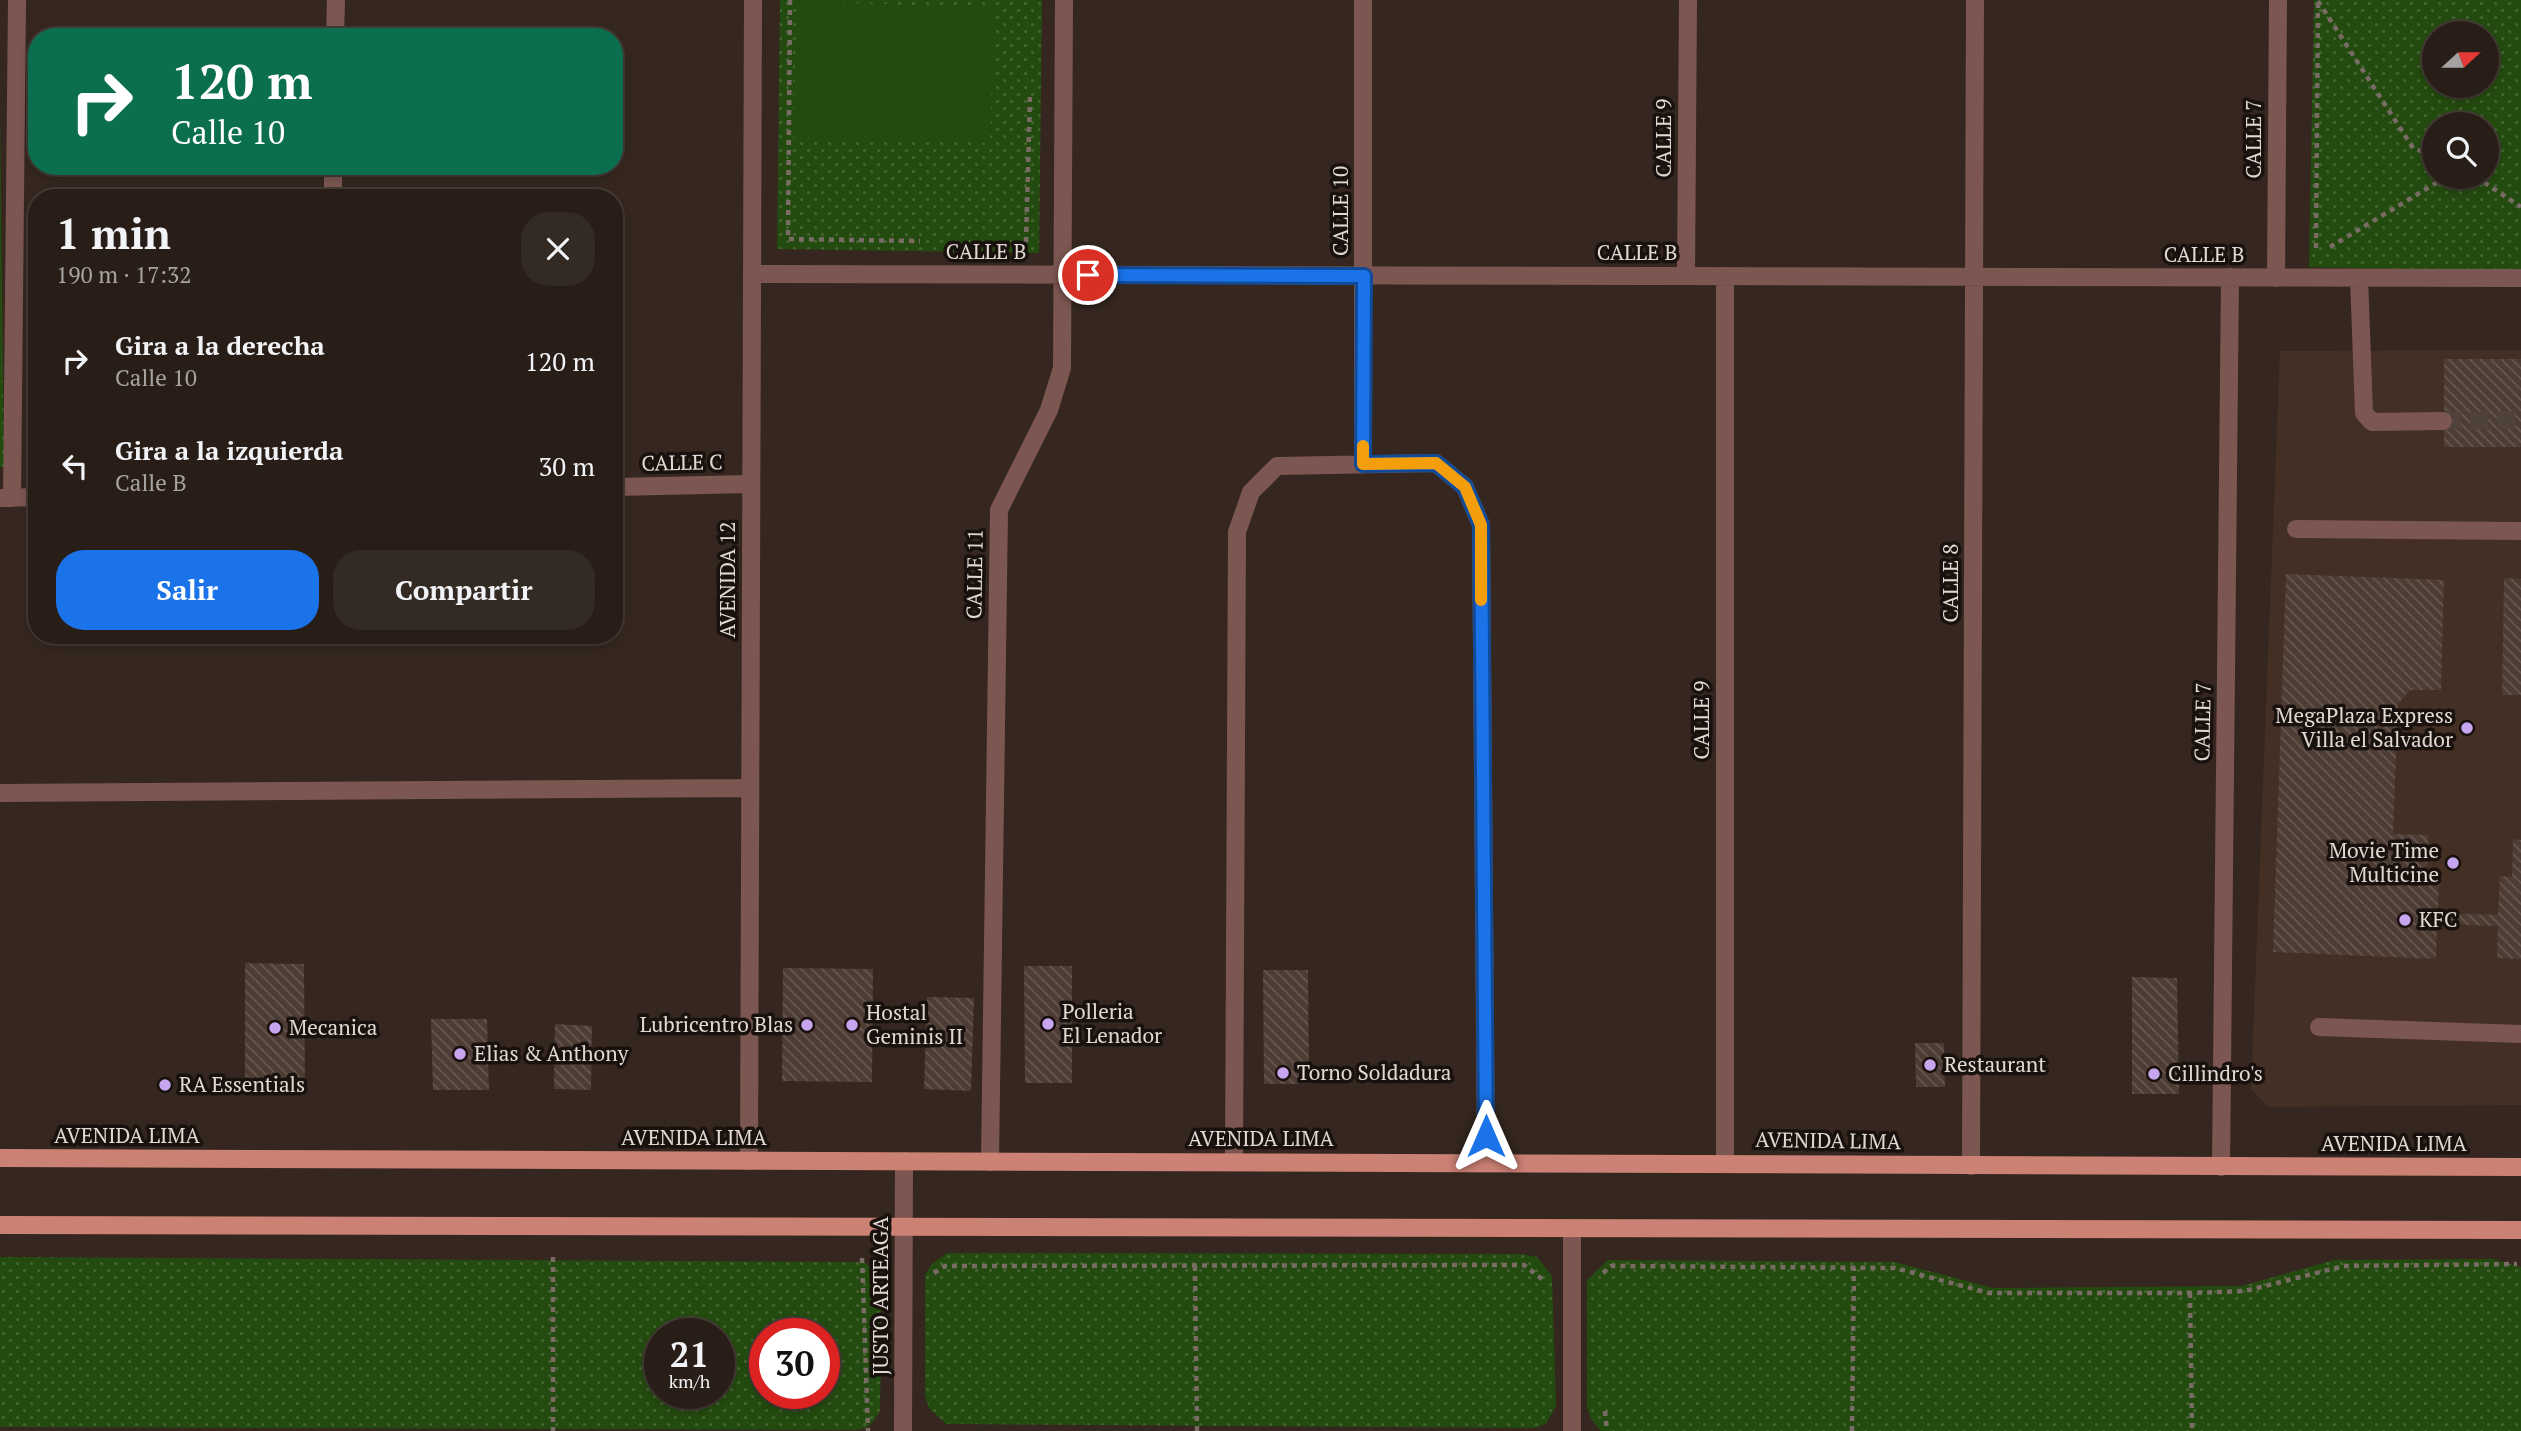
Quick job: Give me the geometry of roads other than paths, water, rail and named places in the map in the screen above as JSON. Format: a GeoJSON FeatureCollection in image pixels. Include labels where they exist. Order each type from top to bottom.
{"type":"FeatureCollection","features":[{"type":"Feature","properties":{"kind":"main road","name":"AVENIDA LIMA"},"geometry":{"type":"LineString","coordinates":[[0,1158],[2521,1167]]}},
{"type":"Feature","properties":{"kind":"main road"},"geometry":{"type":"LineString","coordinates":[[0,1225],[2521,1230]]}},
{"type":"Feature","properties":{"kind":"street"},"geometry":{"type":"LineString","coordinates":[[17,0],[6,498],[28,497]]}},
{"type":"Feature","properties":{"kind":"street"},"geometry":{"type":"LineString","coordinates":[[335,28],[336,0]]}},
{"type":"Feature","properties":{"kind":"street","name":"AVENIDA 12"},"geometry":{"type":"LineString","coordinates":[[749,1161],[753,0]]}},
{"type":"Feature","properties":{"kind":"street","name":"CALLE 11"},"geometry":{"type":"LineString","coordinates":[[990,1162],[999,510],[1049,410],[1062,368],[1060,275],[1064,0]]}},
{"type":"Feature","properties":{"kind":"street","name":"CALLE 10"},"geometry":{"type":"LineString","coordinates":[[1363,0],[1363,464]]}},
{"type":"Feature","properties":{"kind":"street","name":"CALLE 9"},"geometry":{"type":"LineString","coordinates":[[1686,276],[1688,0]]}},
{"type":"Feature","properties":{"kind":"street","name":"CALLE 8"},"geometry":{"type":"LineString","coordinates":[[1971,1166],[1975,0]]}},
{"type":"Feature","properties":{"kind":"street","name":"CALLE 7"},"geometry":{"type":"LineString","coordinates":[[2276,278],[2278,0]]}},
{"type":"Feature","properties":{"kind":"street","name":"CALLE B"},"geometry":{"type":"LineString","coordinates":[[752,274],[2521,278]]}},
{"type":"Feature","properties":{"kind":"street","name":"CALLE 9"},"geometry":{"type":"LineString","coordinates":[[1725,276],[1725,1163]]}},
{"type":"Feature","properties":{"kind":"street","name":"CALLE 7"},"geometry":{"type":"LineString","coordinates":[[2221,1167],[2230,277]]}},
{"type":"Feature","properties":{"kind":"street"},"geometry":{"type":"LineString","coordinates":[[2360,278],[2364,413],[2372,422],[2443,421]]}},
{"type":"Feature","properties":{"kind":"street"},"geometry":{"type":"LineString","coordinates":[[1234,1162],[1237,532],[1251,492],[1277,466],[1436,463],[1465,487],[1481,525],[1486,1162]]}},
{"type":"Feature","properties":{"kind":"street","name":"CALLE C"},"geometry":{"type":"LineString","coordinates":[[623,487],[751,484]]}},
{"type":"Feature","properties":{"kind":"street"},"geometry":{"type":"LineString","coordinates":[[2296,529],[2521,531]]}},
{"type":"Feature","properties":{"kind":"street"},"geometry":{"type":"LineString","coordinates":[[0,793],[750,788]]}},
{"type":"Feature","properties":{"kind":"street"},"geometry":{"type":"LineString","coordinates":[[2319,1027],[2521,1034]]}},
{"type":"Feature","properties":{"kind":"street","name":"JUSTO ARTEAGA"},"geometry":{"type":"LineString","coordinates":[[903,1431],[904,1161]]}},
{"type":"Feature","properties":{"kind":"street"},"geometry":{"type":"LineString","coordinates":[[1572,1229],[1572,1431]]}},
{"type":"Feature","properties":{"kind":"street"},"geometry":{"type":"LineString","coordinates":[[2500,1230],[2521,1240]]}},
{"type":"Feature","properties":{"kind":"tunnel"},"geometry":{"type":"LineString","coordinates":[[2443,421],[2521,420]]}},
{"type":"Feature","properties":{"kind":"place","name":"MegaPlaza Express Villa el Salvador"},"geometry":{"type":"Point","coordinates":[2467,728]}},
{"type":"Feature","properties":{"kind":"place","name":"Movie Time Multicine"},"geometry":{"type":"Point","coordinates":[2453,863]}},
{"type":"Feature","properties":{"kind":"place","name":"KFC"},"geometry":{"type":"Point","coordinates":[2405,920]}},
{"type":"Feature","properties":{"kind":"place","name":"Polleria El Lenador"},"geometry":{"type":"Point","coordinates":[1048,1024]}},
{"type":"Feature","properties":{"kind":"place","name":"Lubricentro Blas"},"geometry":{"type":"Point","coordinates":[807,1025]}},
{"type":"Feature","properties":{"kind":"place","name":"Hostal Geminis II"},"geometry":{"type":"Point","coordinates":[852,1025]}},
{"type":"Feature","properties":{"kind":"place","name":"Mecanica"},"geometry":{"type":"Point","coordinates":[275,1028]}},
{"type":"Feature","properties":{"kind":"place","name":"Elias & Anthony"},"geometry":{"type":"Point","coordinates":[460,1054]}},
{"type":"Feature","properties":{"kind":"place","name":"Restaurant"},"geometry":{"type":"Point","coordinates":[1930,1065]}},
{"type":"Feature","properties":{"kind":"place","name":"Torno Soldadura"},"geometry":{"type":"Point","coordinates":[1283,1073]}},
{"type":"Feature","properties":{"kind":"place","name":"Cillindro's"},"geometry":{"type":"Point","coordinates":[2154,1074]}},
{"type":"Feature","properties":{"kind":"place","name":"RA Essentials"},"geometry":{"type":"Point","coordinates":[165,1085]}}]}
